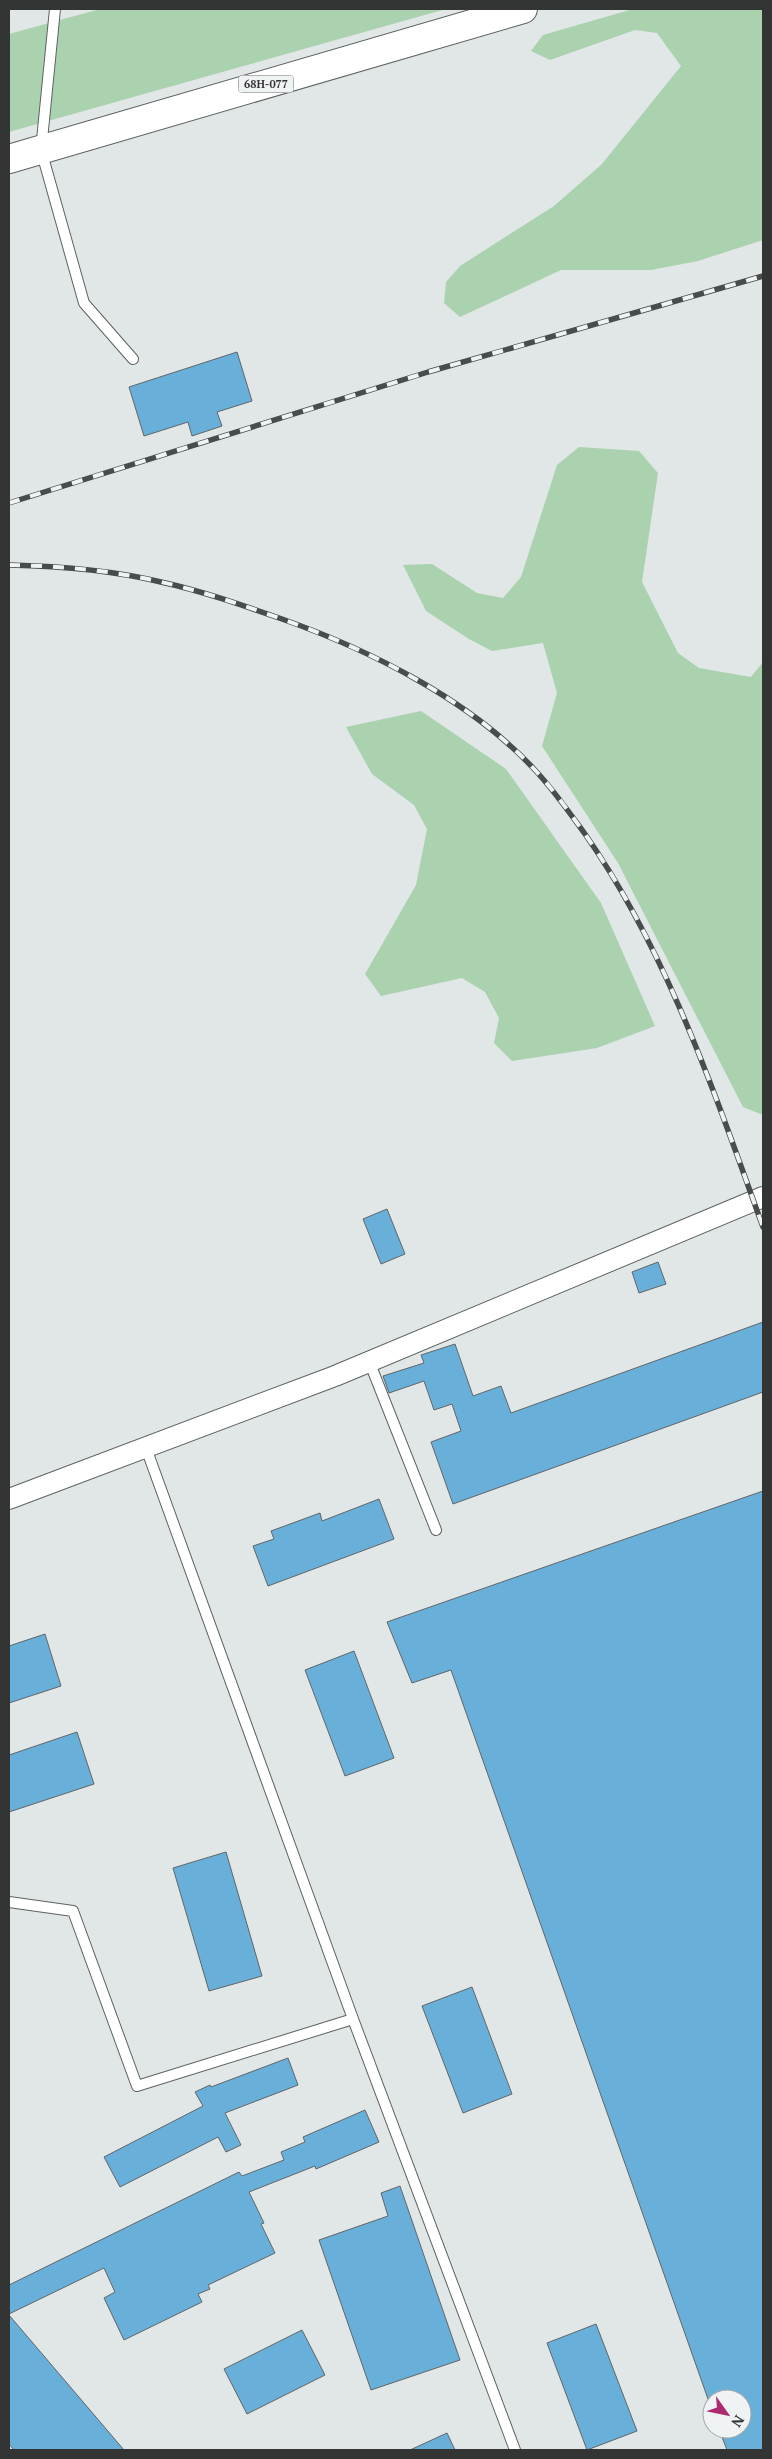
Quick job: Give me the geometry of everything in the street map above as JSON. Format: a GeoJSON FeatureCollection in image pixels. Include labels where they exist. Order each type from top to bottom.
{"type":"FeatureCollection","features":[{"type":"Feature","properties":{"kind":"main road","name":"68Н-077"},"geometry":{"type":"LineString","coordinates":[[9,159],[523,9]]}},
{"type":"Feature","properties":{"kind":"street"},"geometry":{"type":"LineString","coordinates":[[9,1499],[369,1361],[763,1197]]}},
{"type":"Feature","properties":{"kind":"lane"},"geometry":{"type":"LineString","coordinates":[[55,9],[41,150],[84,303],[132,359]]}},
{"type":"Feature","properties":{"kind":"lane"},"geometry":{"type":"LineString","coordinates":[[369,1361],[436,1530]]}},
{"type":"Feature","properties":{"kind":"lane"},"geometry":{"type":"LineString","coordinates":[[146,1448],[353,2020],[515,2450]]}},
{"type":"Feature","properties":{"kind":"lane"},"geometry":{"type":"LineString","coordinates":[[9,1902],[73,1910],[137,2086],[353,2020]]}},
{"type":"Feature","properties":{"kind":"green space"},"geometry":{"type":"Polygon","coordinates":[[[100,9],[446,9],[9,132],[9,34],[100,9]]]}},
{"type":"Feature","properties":{"kind":"green space"},"geometry":{"type":"Polygon","coordinates":[[[633,9],[763,9],[763,240],[698,261],[651,270],[561,270],[460,317],[444,303],[446,282],[460,266],[554,206],[602,164],[681,66],[657,33],[635,30],[550,60],[531,51],[543,35],[633,9]]]}},
{"type":"Feature","properties":{"kind":"green space"},"geometry":{"type":"Polygon","coordinates":[[[579,447],[639,451],[658,473],[642,582],[678,653],[699,668],[751,677],[763,662],[763,1115],[743,1107],[618,863],[542,746],[557,693],[543,643],[492,651],[469,639],[426,611],[403,565],[432,564],[477,593],[503,598],[521,577],[557,465],[579,447]]]}},
{"type":"Feature","properties":{"kind":"green space"},"geometry":{"type":"Polygon","coordinates":[[[421,711],[506,769],[601,903],[655,1026],[597,1048],[512,1061],[494,1043],[499,1018],[485,992],[462,978],[381,996],[365,974],[416,885],[427,829],[414,805],[372,774],[346,727],[421,711]]]}},
{"type":"Feature","properties":{"kind":"building"},"geometry":{"type":"Polygon","coordinates":[[[237,352],[252,401],[217,412],[222,426],[192,436],[188,422],[144,436],[129,387],[237,352]]]}},
{"type":"Feature","properties":{"kind":"building"},"geometry":{"type":"Polygon","coordinates":[[[387,1209],[405,1254],[381,1264],[363,1219],[387,1209]]]}},
{"type":"Feature","properties":{"kind":"building"},"geometry":{"type":"Polygon","coordinates":[[[658,1262],[666,1284],[639,1293],[632,1272],[658,1262]]]}},
{"type":"Feature","properties":{"kind":"building"},"geometry":{"type":"Polygon","coordinates":[[[763,1322],[763,1392],[453,1504],[431,1442],[461,1431],[452,1404],[434,1410],[424,1381],[389,1393],[383,1376],[424,1363],[421,1355],[455,1344],[473,1396],[501,1386],[511,1413],[763,1322]]]}},
{"type":"Feature","properties":{"kind":"building"},"geometry":{"type":"Polygon","coordinates":[[[763,1491],[763,2450],[727,2450],[723,2439],[752,2439],[752,2389],[704,2389],[451,1670],[412,1683],[387,1622],[763,1491]]]}},
{"type":"Feature","properties":{"kind":"building"},"geometry":{"type":"Polygon","coordinates":[[[379,1499],[394,1539],[268,1586],[253,1546],[274,1539],[271,1531],[320,1513],[322,1521],[379,1499]]]}},
{"type":"Feature","properties":{"kind":"building"},"geometry":{"type":"Polygon","coordinates":[[[45,1634],[61,1686],[9,1703],[9,1646],[45,1634]]]}},
{"type":"Feature","properties":{"kind":"building"},"geometry":{"type":"Polygon","coordinates":[[[354,1651],[394,1758],[345,1776],[305,1670],[354,1651]]]}},
{"type":"Feature","properties":{"kind":"building"},"geometry":{"type":"Polygon","coordinates":[[[77,1732],[94,1784],[9,1812],[9,1755],[77,1732]]]}},
{"type":"Feature","properties":{"kind":"building"},"geometry":{"type":"Polygon","coordinates":[[[226,1852],[262,1976],[209,1991],[173,1868],[226,1852]]]}},
{"type":"Feature","properties":{"kind":"building"},"geometry":{"type":"Polygon","coordinates":[[[472,1987],[512,2094],[463,2113],[422,2006],[472,1987]]]}},
{"type":"Feature","properties":{"kind":"building"},"geometry":{"type":"Polygon","coordinates":[[[288,2058],[298,2085],[225,2113],[241,2145],[226,2152],[218,2137],[120,2187],[104,2157],[203,2106],[195,2092],[288,2058]]]}},
{"type":"Feature","properties":{"kind":"building"},"geometry":{"type":"Polygon","coordinates":[[[365,2110],[379,2142],[316,2169],[315,2166],[249,2192],[264,2223],[261,2224],[275,2253],[208,2285],[210,2289],[198,2294],[202,2302],[124,2340],[104,2298],[115,2292],[104,2268],[9,2314],[9,2285],[239,2172],[242,2176],[284,2160],[281,2152],[305,2142],[303,2137],[365,2110]]]}},
{"type":"Feature","properties":{"kind":"building"},"geometry":{"type":"Polygon","coordinates":[[[400,2186],[460,2360],[371,2390],[319,2240],[388,2216],[381,2193],[400,2186]]]}},
{"type":"Feature","properties":{"kind":"building"},"geometry":{"type":"Polygon","coordinates":[[[9,2315],[124,2450],[14,2450],[9,2444],[9,2315]]]}},
{"type":"Feature","properties":{"kind":"building"},"geometry":{"type":"Polygon","coordinates":[[[596,2324],[637,2431],[587,2450],[547,2343],[596,2324]]]}},
{"type":"Feature","properties":{"kind":"building"},"geometry":{"type":"Polygon","coordinates":[[[302,2330],[325,2375],[247,2414],[224,2369],[302,2330]]]}},
{"type":"Feature","properties":{"kind":"building"},"geometry":{"type":"Polygon","coordinates":[[[447,2433],[455,2450],[410,2450],[447,2433]]]}},
{"type":"Feature","properties":{"kind":"railway"},"geometry":{"type":"LineString","coordinates":[[9,503],[428,372],[763,276]]}},
{"type":"Feature","properties":{"kind":"railway"},"geometry":{"type":"LineString","coordinates":[[9,565],[47,566],[123,574],[207,594],[282,619],[350,646],[417,680],[449,699],[508,744],[534,769],[573,817],[614,880],[641,927],[687,1024],[763,1227]]}}]}
